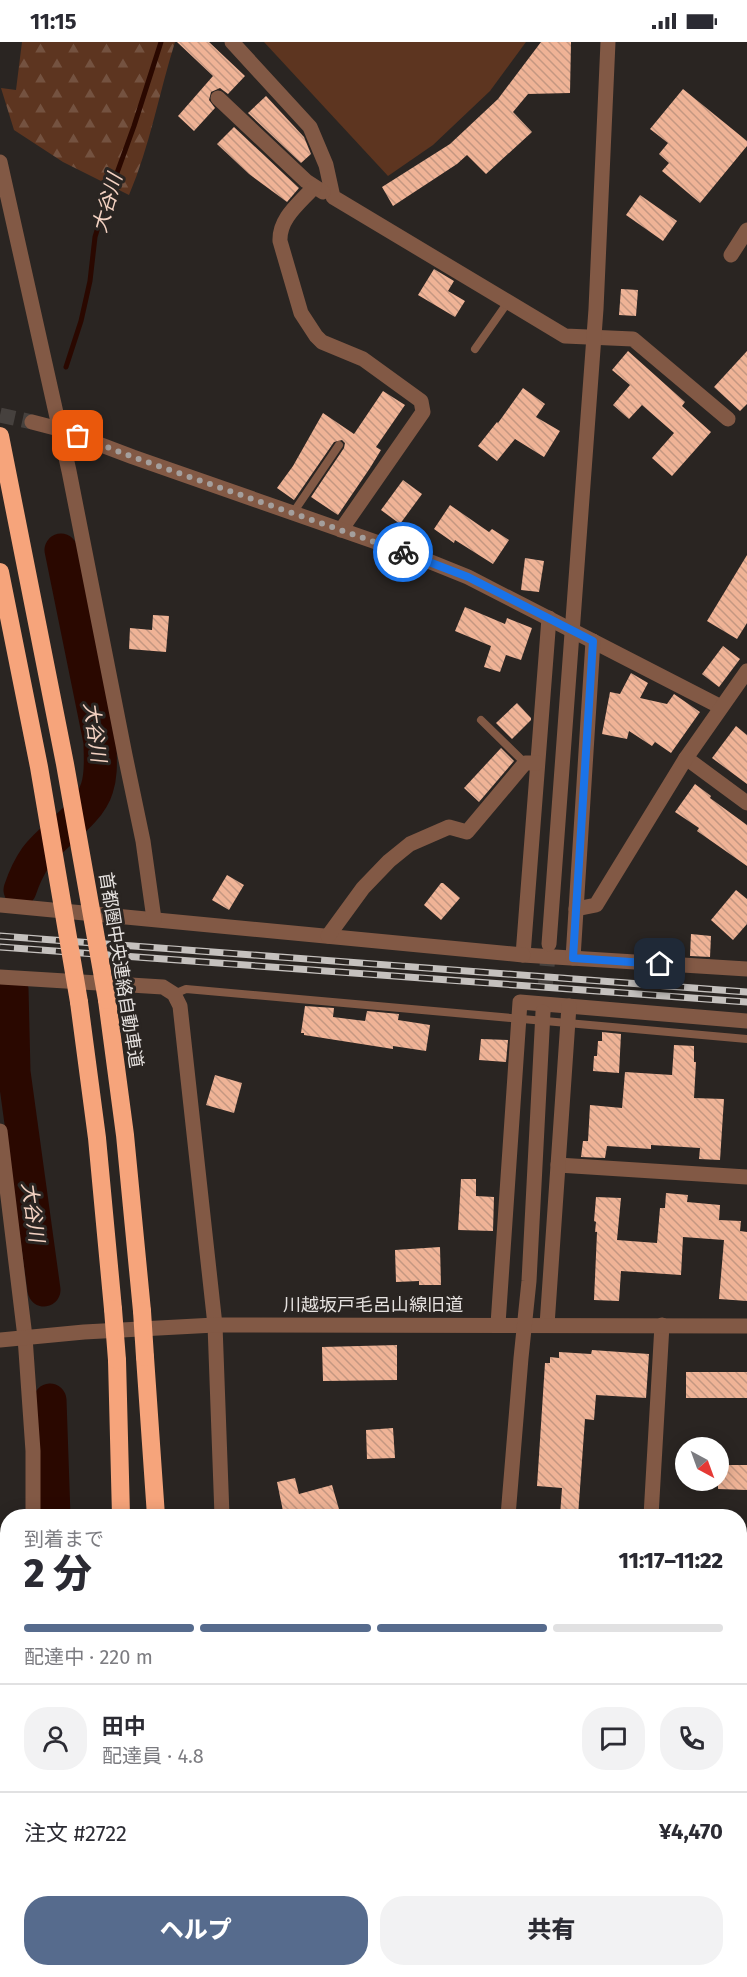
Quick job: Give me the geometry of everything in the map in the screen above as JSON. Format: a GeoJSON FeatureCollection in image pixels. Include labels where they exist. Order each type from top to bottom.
{"type":"FeatureCollection","features":[{"type":"Feature","properties":{"kind":"highway","name":"首都圏中央連絡自動車道"},"geometry":{"type":"LineString","coordinates":[[0,436],[65,764],[107,1000],[125,1135],[142,1311],[156,1509]]}},
{"type":"Feature","properties":{"kind":"highway"},"geometry":{"type":"LineString","coordinates":[[0,572],[39,767],[79,1002],[97,1138],[117,1360],[121,1509]]}},
{"type":"Feature","properties":{"kind":"street"},"geometry":{"type":"LineString","coordinates":[[232,42],[309,127],[326,165],[333,196]]}},
{"type":"Feature","properties":{"kind":"street"},"geometry":{"type":"LineString","coordinates":[[549,944],[593,338],[608,42]]}},
{"type":"Feature","properties":{"kind":"street"},"geometry":{"type":"LineString","coordinates":[[218,98],[314,187],[333,196],[565,336],[633,339],[728,419]]}},
{"type":"Feature","properties":{"kind":"street"},"geometry":{"type":"LineString","coordinates":[[0,162],[59,429],[139,821],[154,920]]}},
{"type":"Feature","properties":{"kind":"street"},"geometry":{"type":"LineString","coordinates":[[314,187],[284,220],[279,229],[280,241],[301,313],[308,326],[322,342],[363,358],[421,401],[423,412],[340,530]]}},
{"type":"Feature","properties":{"kind":"street"},"geometry":{"type":"LineString","coordinates":[[731,255],[747,230]]}},
{"type":"Feature","properties":{"kind":"street"},"geometry":{"type":"LineString","coordinates":[[32,422],[59,429],[468,577],[721,707]]}},
{"type":"Feature","properties":{"kind":"street"},"geometry":{"type":"LineString","coordinates":[[523,954],[531,763],[549,618]]}},
{"type":"Feature","properties":{"kind":"street"},"geometry":{"type":"LineString","coordinates":[[573,958],[593,641]]}},
{"type":"Feature","properties":{"kind":"street"},"geometry":{"type":"LineString","coordinates":[[576,909],[596,905],[686,758],[747,671]]}},
{"type":"Feature","properties":{"kind":"street"},"geometry":{"type":"LineString","coordinates":[[686,758],[747,803]]}},
{"type":"Feature","properties":{"kind":"street"},"geometry":{"type":"LineString","coordinates":[[328,936],[363,888],[389,861],[410,844],[449,827],[467,832],[531,763]]}},
{"type":"Feature","properties":{"kind":"street"},"geometry":{"type":"LineString","coordinates":[[0,905],[523,954],[747,969]]}},
{"type":"Feature","properties":{"kind":"street"},"geometry":{"type":"LineString","coordinates":[[0,977],[163,987],[174,994],[180,1006],[216,1325],[222,1509]]}},
{"type":"Feature","properties":{"kind":"street"},"geometry":{"type":"LineString","coordinates":[[498,1324],[520,1002],[747,1021]]}},
{"type":"Feature","properties":{"kind":"street"},"geometry":{"type":"LineString","coordinates":[[547,1324],[569,1006]]}},
{"type":"Feature","properties":{"kind":"street"},"geometry":{"type":"LineString","coordinates":[[509,1509],[529,1281],[543,1012]]}},
{"type":"Feature","properties":{"kind":"street"},"geometry":{"type":"LineString","coordinates":[[0,1131],[25,1337],[33,1451],[33,1509]]}},
{"type":"Feature","properties":{"kind":"street"},"geometry":{"type":"LineString","coordinates":[[558,1165],[747,1177]]}},
{"type":"Feature","properties":{"kind":"street","name":"川越坂戸毛呂山線旧道"},"geometry":{"type":"LineString","coordinates":[[0,1340],[216,1325],[747,1326]]}},
{"type":"Feature","properties":{"kind":"street"},"geometry":{"type":"LineString","coordinates":[[651,1509],[662,1325]]}},
{"type":"Feature","properties":{"kind":"lane"},"geometry":{"type":"LineString","coordinates":[[475,349],[508,302]]}},
{"type":"Feature","properties":{"kind":"lane"},"geometry":{"type":"LineString","coordinates":[[293,513],[339,445]]}},
{"type":"Feature","properties":{"kind":"lane"},"geometry":{"type":"LineString","coordinates":[[481,720],[531,763]]}},
{"type":"Feature","properties":{"kind":"lane"},"geometry":{"type":"LineString","coordinates":[[174,994],[186,988],[747,1039]]}},
{"type":"Feature","properties":{"kind":"green space"},"geometry":{"type":"Polygon","coordinates":[[[22,42],[175,42],[149,139],[129,195],[63,162],[14,130],[1,88],[16,90],[22,42]]]}},
{"type":"Feature","properties":{"kind":"green space"},"geometry":{"type":"Polygon","coordinates":[[[264,42],[526,42],[490,91],[433,145],[388,176],[264,42]]]}},
{"type":"Feature","properties":{"kind":"building"},"geometry":{"type":"Polygon","coordinates":[[[177,42],[209,42],[245,76],[228,94],[220,88],[211,92],[209,100],[215,108],[194,131],[178,116],[213,76],[177,42]]]}},
{"type":"Feature","properties":{"kind":"building"},"geometry":{"type":"Polygon","coordinates":[[[541,42],[571,42],[570,93],[528,94],[513,112],[532,132],[486,174],[467,155],[393,206],[382,187],[450,144],[498,99],[541,42]]]}},
{"type":"Feature","properties":{"kind":"building"},"geometry":{"type":"Polygon","coordinates":[[[683,89],[747,141],[747,146],[700,203],[662,171],[669,163],[659,154],[668,143],[650,129],[683,89]]]}},
{"type":"Feature","properties":{"kind":"building"},"geometry":{"type":"Polygon","coordinates":[[[266,96],[304,137],[311,154],[301,163],[248,113],[266,96]]]}},
{"type":"Feature","properties":{"kind":"building"},"geometry":{"type":"Polygon","coordinates":[[[234,127],[299,188],[287,202],[249,174],[217,144],[234,127]]]}},
{"type":"Feature","properties":{"kind":"building"},"geometry":{"type":"Polygon","coordinates":[[[640,195],[677,221],[663,241],[626,215],[640,195]]]}},
{"type":"Feature","properties":{"kind":"building"},"geometry":{"type":"Polygon","coordinates":[[[434,269],[454,281],[448,291],[465,301],[455,317],[418,295],[434,269]]]}},
{"type":"Feature","properties":{"kind":"building"},"geometry":{"type":"Polygon","coordinates":[[[621,289],[638,290],[636,316],[619,315],[621,289]]]}},
{"type":"Feature","properties":{"kind":"building"},"geometry":{"type":"Polygon","coordinates":[[[628,351],[685,402],[682,406],[711,432],[672,476],[652,458],[674,433],[642,405],[629,419],[613,405],[630,385],[612,370],[628,351]]]}},
{"type":"Feature","properties":{"kind":"building"},"geometry":{"type":"Polygon","coordinates":[[[747,351],[747,404],[740,411],[714,387],[747,351]]]}},
{"type":"Feature","properties":{"kind":"building"},"geometry":{"type":"Polygon","coordinates":[[[523,388],[545,404],[536,417],[560,431],[544,457],[515,439],[497,461],[478,446],[523,388]]]}},
{"type":"Feature","properties":{"kind":"building"},"geometry":{"type":"Polygon","coordinates":[[[383,391],[405,405],[376,447],[381,450],[338,515],[311,497],[344,448],[345,443],[342,440],[334,442],[294,500],[277,488],[293,466],[323,413],[354,434],[383,391]]]}},
{"type":"Feature","properties":{"kind":"building"},"geometry":{"type":"Polygon","coordinates":[[[403,480],[422,494],[400,524],[381,510],[403,480]]]}},
{"type":"Feature","properties":{"kind":"building"},"geometry":{"type":"Polygon","coordinates":[[[450,505],[489,532],[492,529],[509,540],[493,564],[455,540],[454,543],[434,529],[450,505]]]}},
{"type":"Feature","properties":{"kind":"building"},"geometry":{"type":"Polygon","coordinates":[[[747,555],[747,623],[737,639],[707,621],[747,555]]]}},
{"type":"Feature","properties":{"kind":"building"},"geometry":{"type":"Polygon","coordinates":[[[525,558],[544,561],[539,592],[521,590],[525,558]]]}},
{"type":"Feature","properties":{"kind":"building"},"geometry":{"type":"Polygon","coordinates":[[[465,607],[505,624],[507,618],[532,628],[521,660],[506,655],[500,672],[484,667],[491,646],[455,631],[465,607]]]}},
{"type":"Feature","properties":{"kind":"building"},"geometry":{"type":"Polygon","coordinates":[[[153,615],[169,616],[166,652],[129,649],[130,628],[152,630],[153,615]]]}},
{"type":"Feature","properties":{"kind":"building"},"geometry":{"type":"Polygon","coordinates":[[[723,646],[740,659],[719,687],[702,674],[723,646]]]}},
{"type":"Feature","properties":{"kind":"building"},"geometry":{"type":"Polygon","coordinates":[[[631,673],[648,683],[640,698],[667,704],[674,694],[700,712],[671,753],[655,742],[652,746],[629,731],[627,739],[602,734],[610,692],[620,694],[631,673]]]}},
{"type":"Feature","properties":{"kind":"building"},"geometry":{"type":"Polygon","coordinates":[[[517,703],[531,720],[512,739],[496,723],[517,703]]]}},
{"type":"Feature","properties":{"kind":"building"},"geometry":{"type":"Polygon","coordinates":[[[736,726],[747,735],[747,784],[712,758],[736,726]]]}},
{"type":"Feature","properties":{"kind":"building"},"geometry":{"type":"Polygon","coordinates":[[[501,748],[514,761],[479,802],[464,788],[501,748]]]}},
{"type":"Feature","properties":{"kind":"building"},"geometry":{"type":"Polygon","coordinates":[[[695,784],[747,825],[747,866],[697,831],[699,828],[675,812],[695,784]]]}},
{"type":"Feature","properties":{"kind":"building"},"geometry":{"type":"Polygon","coordinates":[[[227,875],[244,885],[229,910],[212,900],[227,875]]]}},
{"type":"Feature","properties":{"kind":"building"},"geometry":{"type":"Polygon","coordinates":[[[441,883],[460,898],[441,920],[424,905],[441,883]]]}},
{"type":"Feature","properties":{"kind":"building"},"geometry":{"type":"Polygon","coordinates":[[[736,890],[747,899],[747,924],[733,940],[711,920],[736,890]]]}},
{"type":"Feature","properties":{"kind":"building"},"geometry":{"type":"Polygon","coordinates":[[[691,934],[711,936],[710,957],[690,956],[691,934]]]}},
{"type":"Feature","properties":{"kind":"building"},"geometry":{"type":"Polygon","coordinates":[[[305,1006],[334,1008],[333,1017],[365,1021],[367,1011],[399,1014],[398,1020],[430,1025],[426,1051],[393,1046],[393,1049],[304,1035],[301,1033],[305,1006]]]}},
{"type":"Feature","properties":{"kind":"building"},"geometry":{"type":"Polygon","coordinates":[[[602,1032],[621,1034],[619,1073],[593,1071],[594,1056],[597,1056],[598,1041],[602,1041],[602,1032]]]}},
{"type":"Feature","properties":{"kind":"building"},"geometry":{"type":"Polygon","coordinates":[[[481,1039],[508,1040],[506,1062],[479,1060],[481,1039]]]}},
{"type":"Feature","properties":{"kind":"building"},"geometry":{"type":"Polygon","coordinates":[[[674,1045],[694,1046],[694,1062],[696,1062],[694,1098],[724,1099],[720,1160],[699,1159],[700,1148],[651,1145],[651,1149],[607,1146],[605,1158],[581,1157],[583,1141],[588,1141],[590,1105],[622,1108],[625,1072],[672,1075],[674,1045]]]}},
{"type":"Feature","properties":{"kind":"building"},"geometry":{"type":"Polygon","coordinates":[[[215,1075],[242,1083],[234,1113],[206,1105],[215,1075]]]}},
{"type":"Feature","properties":{"kind":"building"},"geometry":{"type":"Polygon","coordinates":[[[461,1179],[476,1179],[476,1196],[494,1197],[493,1231],[458,1230],[461,1179]]]}},
{"type":"Feature","properties":{"kind":"building"},"geometry":{"type":"Polygon","coordinates":[[[666,1193],[688,1195],[687,1202],[720,1205],[719,1220],[741,1221],[740,1231],[747,1232],[747,1301],[719,1299],[724,1240],[683,1237],[681,1275],[621,1271],[619,1301],[594,1300],[596,1197],[621,1198],[617,1240],[657,1243],[660,1208],[665,1208],[666,1193]]]}},
{"type":"Feature","properties":{"kind":"building"},"geometry":{"type":"Polygon","coordinates":[[[440,1247],[441,1285],[419,1285],[419,1281],[396,1282],[395,1250],[440,1247]]]}},
{"type":"Feature","properties":{"kind":"building"},"geometry":{"type":"Polygon","coordinates":[[[397,1345],[397,1380],[323,1381],[322,1347],[397,1345]]]}},
{"type":"Feature","properties":{"kind":"building"},"geometry":{"type":"Polygon","coordinates":[[[592,1350],[649,1354],[646,1398],[596,1395],[594,1420],[585,1419],[579,1509],[560,1509],[562,1488],[537,1486],[545,1363],[550,1363],[550,1357],[559,1358],[559,1352],[591,1354],[592,1350]]]}},
{"type":"Feature","properties":{"kind":"building"},"geometry":{"type":"Polygon","coordinates":[[[686,1372],[747,1372],[747,1398],[686,1398],[686,1372]]]}},
{"type":"Feature","properties":{"kind":"building"},"geometry":{"type":"Polygon","coordinates":[[[393,1428],[395,1458],[367,1459],[366,1430],[393,1428]]]}},
{"type":"Feature","properties":{"kind":"building"},"geometry":{"type":"Polygon","coordinates":[[[729,1465],[747,1465],[747,1490],[729,1489],[729,1465]]]}},
{"type":"Feature","properties":{"kind":"building"},"geometry":{"type":"Polygon","coordinates":[[[295,1478],[299,1494],[332,1485],[339,1509],[283,1509],[277,1482],[295,1478]]]}},
{"type":"Feature","properties":{"kind":"waterway","name":"大谷川"},"geometry":{"type":"LineString","coordinates":[[66,367],[81,321],[90,281],[95,237],[161,42]]}},
{"type":"Feature","properties":{"kind":"waterway","name":"大谷川"},"geometry":{"type":"LineString","coordinates":[[20,890],[36,857],[79,816],[93,798],[100,777],[100,742],[61,550]]}},
{"type":"Feature","properties":{"kind":"waterway","name":"大谷川"},"geometry":{"type":"LineString","coordinates":[[12,989],[14,1072],[44,1290]]}},
{"type":"Feature","properties":{"kind":"waterway","name":"大谷川"},"geometry":{"type":"LineString","coordinates":[[50,1400],[54,1509]]}},
{"type":"Feature","properties":{"kind":"tunnel"},"geometry":{"type":"LineString","coordinates":[[0,415],[32,422]]}},
{"type":"Feature","properties":{"kind":"tunnel"},"geometry":{"type":"LineString","coordinates":[[543,1012],[549,944]]}},
{"type":"Feature","properties":{"kind":"railway"},"geometry":{"type":"LineString","coordinates":[[0,936],[747,992]]}},
{"type":"Feature","properties":{"kind":"railway"},"geometry":{"type":"LineString","coordinates":[[0,947],[747,1002]]}},
{"type":"Feature","properties":{"kind":"way so far"},"geometry":{"type":"LineString","coordinates":[[78,436],[403,552]]}},
{"type":"Feature","properties":{"kind":"route"},"geometry":{"type":"LineString","coordinates":[[403,552],[468,577],[593,641],[573,958],[660,964]]}}]}
